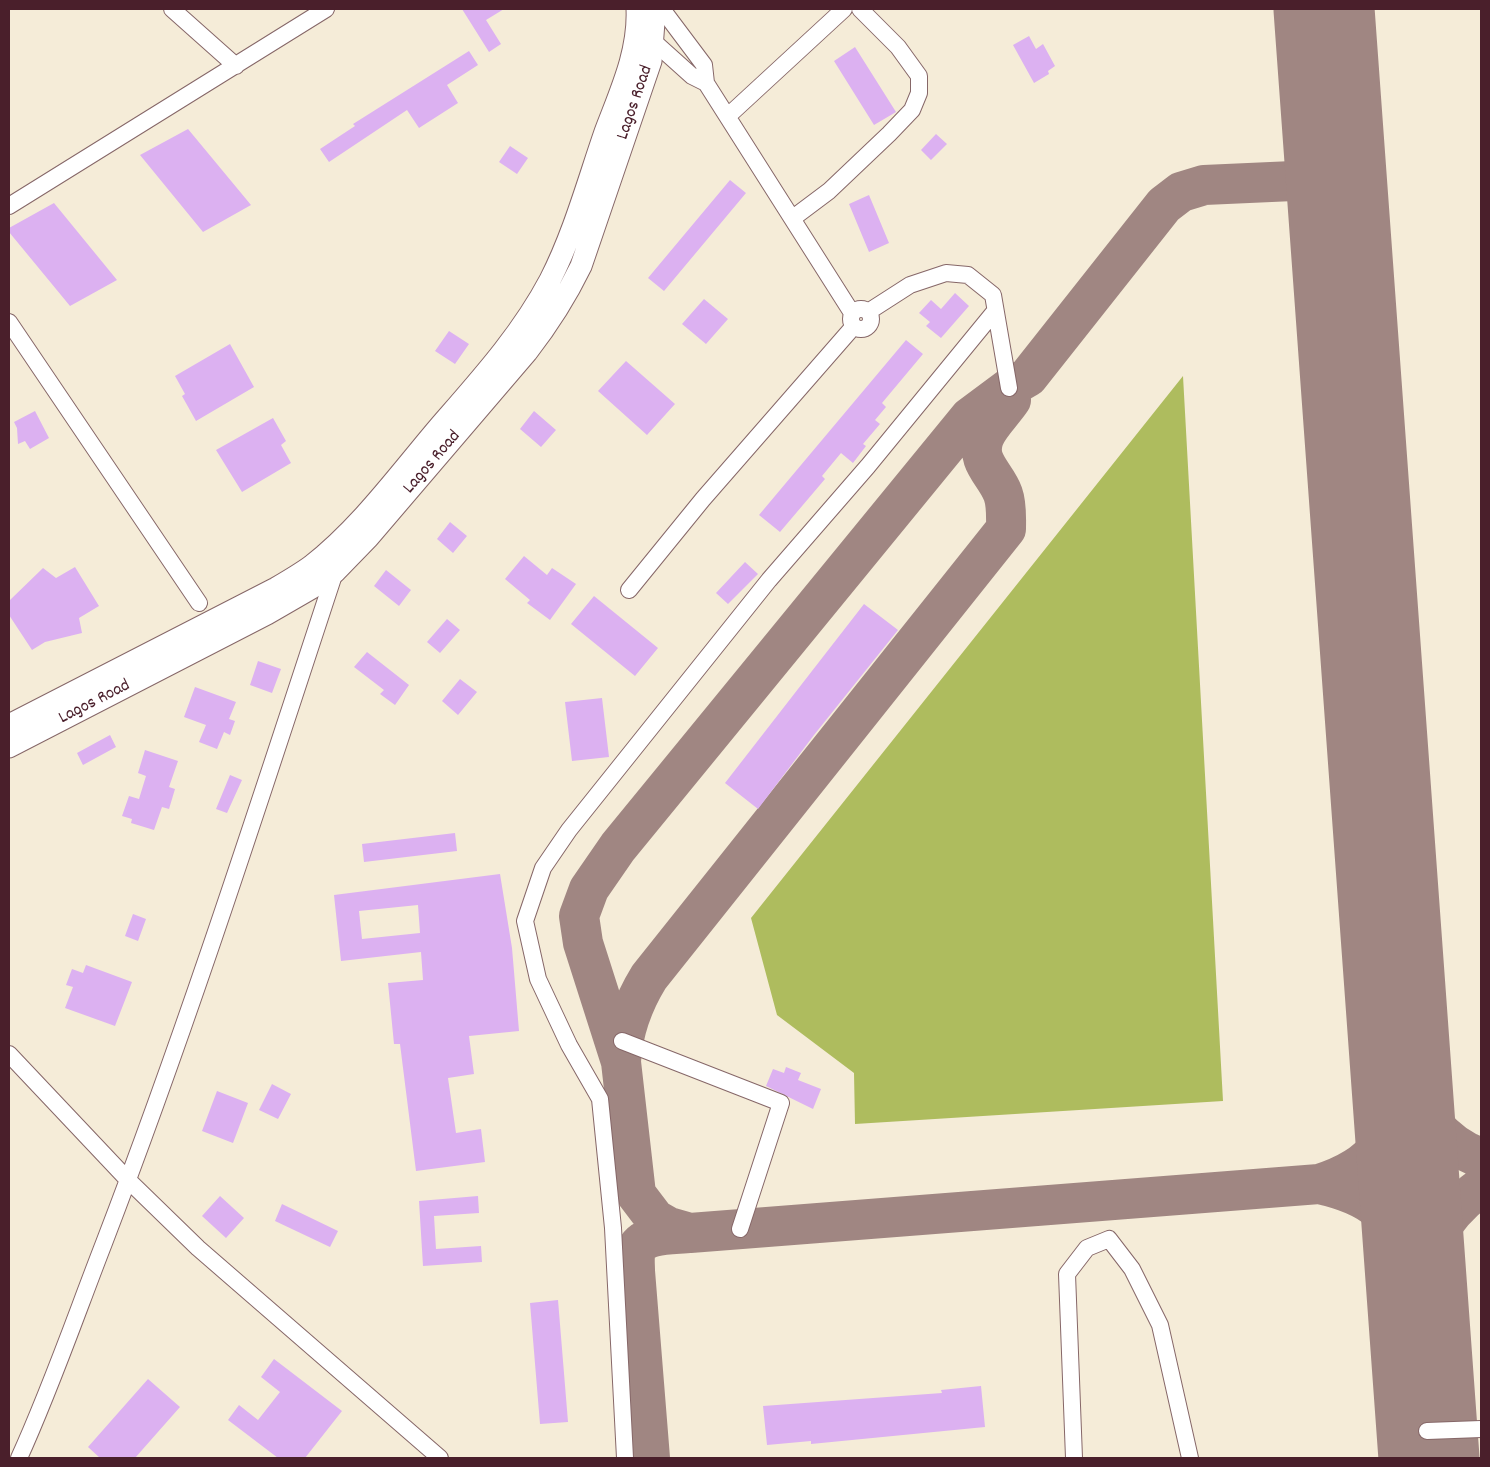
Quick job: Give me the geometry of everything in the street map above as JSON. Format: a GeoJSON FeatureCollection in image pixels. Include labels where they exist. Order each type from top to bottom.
{"type":"FeatureCollection","features":[{"type":"Feature","properties":{"kind":"main road","name":"Lagos Road"},"geometry":{"type":"LineString","coordinates":[[9,725],[252,602],[293,578],[326,553],[377,499],[504,352],[550,280],[585,192],[627,71],[638,26],[637,9]]}},
{"type":"Feature","properties":{"kind":"main road","name":"Lagos Road"},"geometry":{"type":"LineString","coordinates":[[9,747],[267,614],[312,588],[335,572],[368,538],[499,386],[548,325],[566,296],[581,266],[651,61],[655,9]]}},
{"type":"Feature","properties":{"kind":"street"},"geometry":{"type":"LineString","coordinates":[[172,9],[236,66]]}},
{"type":"Feature","properties":{"kind":"street"},"geometry":{"type":"LineString","coordinates":[[9,206],[326,9]]}},
{"type":"Feature","properties":{"kind":"street"},"geometry":{"type":"LineString","coordinates":[[662,9],[704,65],[706,83],[793,218],[810,250],[858,317]]}},
{"type":"Feature","properties":{"kind":"street"},"geometry":{"type":"LineString","coordinates":[[728,116],[844,9]]}},
{"type":"Feature","properties":{"kind":"street"},"geometry":{"type":"LineString","coordinates":[[793,218],[829,191],[889,134],[912,110],[919,93],[919,76],[898,47],[860,9]]}},
{"type":"Feature","properties":{"kind":"street"},"geometry":{"type":"LineString","coordinates":[[653,41],[692,76],[706,83]]}},
{"type":"Feature","properties":{"kind":"street"},"geometry":{"type":"LineString","coordinates":[[629,590],[703,499],[858,317],[910,285],[946,273],[968,275],[993,296],[1009,388]]}},
{"type":"Feature","properties":{"kind":"street"},"geometry":{"type":"LineString","coordinates":[[625,1458],[613,1228],[600,1099],[569,1045],[538,979],[525,921],[543,868],[569,830],[769,580],[868,466],[995,311]]}},
{"type":"Feature","properties":{"kind":"street"},"geometry":{"type":"LineString","coordinates":[[9,322],[199,603]]}},
{"type":"Feature","properties":{"kind":"street"},"geometry":{"type":"LineString","coordinates":[[19,1458],[56,1370],[128,1180],[210,954],[335,572]]}},
{"type":"Feature","properties":{"kind":"street"},"geometry":{"type":"LineString","coordinates":[[622,1041],[781,1103],[740,1229]]}},
{"type":"Feature","properties":{"kind":"street"},"geometry":{"type":"LineString","coordinates":[[9,1054],[128,1180],[198,1248],[440,1458]]}},
{"type":"Feature","properties":{"kind":"street"},"geometry":{"type":"LineString","coordinates":[[1074,1458],[1067,1274],[1087,1248],[1109,1239],[1132,1269],[1160,1325],[1190,1458]]}},
{"type":"Feature","properties":{"kind":"street"},"geometry":{"type":"LineString","coordinates":[[1427,1431],[1481,1429]]}},
{"type":"Feature","properties":{"kind":"green space"},"geometry":{"type":"Polygon","coordinates":[[[1183,376],[1223,1101],[855,1124],[854,1073],[777,1015],[751,918],[1183,376]]]}},
{"type":"Feature","properties":{"kind":"building"},"geometry":{"type":"Polygon","coordinates":[[[462,9],[504,9],[486,20],[501,44],[489,52],[462,9]]]}},
{"type":"Feature","properties":{"kind":"building"},"geometry":{"type":"Polygon","coordinates":[[[1029,36],[1036,49],[1043,44],[1055,66],[1048,71],[1049,74],[1034,83],[1013,45],[1029,36]]]}},
{"type":"Feature","properties":{"kind":"building"},"geometry":{"type":"Polygon","coordinates":[[[855,47],[896,112],[874,125],[834,61],[855,47]]]}},
{"type":"Feature","properties":{"kind":"building"},"geometry":{"type":"Polygon","coordinates":[[[469,51],[478,65],[447,85],[458,103],[419,128],[407,110],[329,162],[320,149],[355,126],[353,124],[469,51]]]}},
{"type":"Feature","properties":{"kind":"building"},"geometry":{"type":"Polygon","coordinates":[[[188,129],[251,205],[203,232],[140,155],[188,129]]]}},
{"type":"Feature","properties":{"kind":"building"},"geometry":{"type":"Polygon","coordinates":[[[936,134],[947,144],[931,160],[921,150],[936,134]]]}},
{"type":"Feature","properties":{"kind":"building"},"geometry":{"type":"Polygon","coordinates":[[[510,146],[528,158],[517,174],[499,162],[510,146]]]}},
{"type":"Feature","properties":{"kind":"building"},"geometry":{"type":"Polygon","coordinates":[[[730,180],[746,193],[664,291],[648,278],[730,180]]]}},
{"type":"Feature","properties":{"kind":"building"},"geometry":{"type":"Polygon","coordinates":[[[869,195],[889,243],[869,252],[849,204],[869,195]]]}},
{"type":"Feature","properties":{"kind":"building"},"geometry":{"type":"Polygon","coordinates":[[[54,203],[117,280],[70,306],[9,232],[9,228],[54,203]]]}},
{"type":"Feature","properties":{"kind":"building"},"geometry":{"type":"Polygon","coordinates":[[[955,293],[969,306],[941,338],[926,326],[930,322],[919,313],[931,300],[941,309],[955,293]]]}},
{"type":"Feature","properties":{"kind":"building"},"geometry":{"type":"Polygon","coordinates":[[[704,299],[728,319],[706,344],[682,324],[704,299]]]}},
{"type":"Feature","properties":{"kind":"building"},"geometry":{"type":"Polygon","coordinates":[[[449,331],[469,344],[455,364],[435,351],[449,331]]]}},
{"type":"Feature","properties":{"kind":"building"},"geometry":{"type":"Polygon","coordinates":[[[906,340],[923,354],[882,403],[886,407],[875,420],[880,424],[863,444],[866,446],[853,463],[841,453],[822,476],[825,479],[780,532],[759,515],[906,340]]]}},
{"type":"Feature","properties":{"kind":"building"},"geometry":{"type":"Polygon","coordinates":[[[230,344],[254,387],[196,421],[182,396],[185,394],[175,376],[230,344]]]}},
{"type":"Feature","properties":{"kind":"building"},"geometry":{"type":"Polygon","coordinates":[[[626,361],[675,404],[647,435],[598,391],[626,361]]]}},
{"type":"Feature","properties":{"kind":"building"},"geometry":{"type":"Polygon","coordinates":[[[35,411],[49,438],[30,449],[25,441],[18,444],[17,428],[14,422],[35,411]]]}},
{"type":"Feature","properties":{"kind":"building"},"geometry":{"type":"Polygon","coordinates":[[[534,411],[556,430],[541,447],[520,429],[534,411]]]}},
{"type":"Feature","properties":{"kind":"building"},"geometry":{"type":"Polygon","coordinates":[[[273,418],[286,441],[281,445],[291,463],[242,492],[216,450],[273,418]]]}},
{"type":"Feature","properties":{"kind":"building"},"geometry":{"type":"Polygon","coordinates":[[[450,522],[467,536],[453,553],[437,539],[450,522]]]}},
{"type":"Feature","properties":{"kind":"building"},"geometry":{"type":"Polygon","coordinates":[[[524,556],[547,575],[552,568],[576,584],[550,620],[527,603],[530,600],[505,579],[524,556]]]}},
{"type":"Feature","properties":{"kind":"building"},"geometry":{"type":"Polygon","coordinates":[[[745,562],[758,574],[728,604],[716,593],[745,562]]]}},
{"type":"Feature","properties":{"kind":"building"},"geometry":{"type":"Polygon","coordinates":[[[75,567],[99,606],[79,618],[82,633],[45,642],[32,650],[9,615],[9,601],[43,568],[56,578],[75,567]]]}},
{"type":"Feature","properties":{"kind":"building"},"geometry":{"type":"Polygon","coordinates":[[[386,570],[411,590],[399,606],[374,586],[386,570]]]}},
{"type":"Feature","properties":{"kind":"building"},"geometry":{"type":"Polygon","coordinates":[[[594,596],[658,648],[635,676],[571,624],[594,596]]]}},
{"type":"Feature","properties":{"kind":"building"},"geometry":{"type":"Polygon","coordinates":[[[864,604],[898,630],[758,809],[725,783],[864,604]]]}},
{"type":"Feature","properties":{"kind":"building"},"geometry":{"type":"Polygon","coordinates":[[[447,619],[460,630],[440,653],[427,642],[447,619]]]}},
{"type":"Feature","properties":{"kind":"building"},"geometry":{"type":"Polygon","coordinates":[[[367,652],[409,685],[395,705],[380,694],[384,690],[354,667],[367,652]]]}},
{"type":"Feature","properties":{"kind":"building"},"geometry":{"type":"Polygon","coordinates":[[[258,661],[281,669],[272,693],[250,685],[258,661]]]}},
{"type":"Feature","properties":{"kind":"building"},"geometry":{"type":"Polygon","coordinates":[[[460,679],[477,692],[458,715],[442,701],[460,679]]]}},
{"type":"Feature","properties":{"kind":"building"},"geometry":{"type":"Polygon","coordinates":[[[195,687],[236,702],[229,719],[235,721],[230,735],[224,732],[217,749],[199,742],[206,725],[184,717],[195,687]]]}},
{"type":"Feature","properties":{"kind":"building"},"geometry":{"type":"Polygon","coordinates":[[[602,698],[609,757],[572,761],[565,702],[602,698]]]}},
{"type":"Feature","properties":{"kind":"building"},"geometry":{"type":"Polygon","coordinates":[[[110,735],[116,747],[83,765],[77,753],[110,735]]]}},
{"type":"Feature","properties":{"kind":"building"},"geometry":{"type":"Polygon","coordinates":[[[145,750],[178,761],[169,787],[175,789],[169,809],[162,807],[154,830],[131,823],[132,819],[122,816],[129,796],[139,799],[146,776],[138,773],[145,750]]]}},
{"type":"Feature","properties":{"kind":"building"},"geometry":{"type":"Polygon","coordinates":[[[230,775],[242,780],[227,813],[216,809],[230,775]]]}},
{"type":"Feature","properties":{"kind":"building"},"geometry":{"type":"Polygon","coordinates":[[[455,833],[457,851],[364,862],[362,844],[455,833]]]}},
{"type":"Feature","properties":{"kind":"building"},"geometry":{"type":"Polygon","coordinates":[[[500,874],[512,948],[519,1031],[469,1036],[474,1074],[448,1078],[456,1133],[481,1129],[485,1162],[416,1171],[400,1044],[394,1044],[388,983],[423,980],[421,952],[341,961],[334,895],[500,874]],[[418,905],[359,911],[362,939],[420,933],[418,905]]]}},
{"type":"Feature","properties":{"kind":"building"},"geometry":{"type":"Polygon","coordinates":[[[133,914],[146,919],[138,941],[125,936],[133,914]]]}},
{"type":"Feature","properties":{"kind":"building"},"geometry":{"type":"Polygon","coordinates":[[[86,965],[132,982],[115,1026],[65,1008],[73,987],[66,985],[72,969],[83,973],[86,965]]]}},
{"type":"Feature","properties":{"kind":"building"},"geometry":{"type":"Polygon","coordinates":[[[786,1067],[801,1073],[798,1080],[821,1089],[813,1109],[766,1086],[773,1069],[784,1073],[786,1067]]]}},
{"type":"Feature","properties":{"kind":"building"},"geometry":{"type":"Polygon","coordinates":[[[272,1084],[291,1094],[278,1119],[259,1110],[272,1084]]]}},
{"type":"Feature","properties":{"kind":"building"},"geometry":{"type":"Polygon","coordinates":[[[217,1091],[248,1103],[233,1143],[202,1131],[217,1091]]]}},
{"type":"Feature","properties":{"kind":"building"},"geometry":{"type":"Polygon","coordinates":[[[220,1196],[244,1218],[226,1238],[202,1216],[220,1196]]]}},
{"type":"Feature","properties":{"kind":"building"},"geometry":{"type":"Polygon","coordinates":[[[478,1196],[479,1213],[434,1216],[436,1249],[481,1246],[482,1262],[423,1266],[419,1201],[478,1196]]]}},
{"type":"Feature","properties":{"kind":"building"},"geometry":{"type":"Polygon","coordinates":[[[282,1204],[338,1231],[330,1247],[275,1221],[282,1204]]]}},
{"type":"Feature","properties":{"kind":"building"},"geometry":{"type":"Polygon","coordinates":[[[558,1300],[568,1422],[540,1424],[530,1303],[558,1300]]]}},
{"type":"Feature","properties":{"kind":"building"},"geometry":{"type":"Polygon","coordinates":[[[274,1359],[342,1411],[305,1458],[278,1458],[228,1420],[239,1405],[258,1420],[280,1392],[261,1377],[274,1359]]]}},
{"type":"Feature","properties":{"kind":"building"},"geometry":{"type":"Polygon","coordinates":[[[148,1379],[180,1407],[135,1458],[100,1458],[88,1447],[148,1379]]]}},
{"type":"Feature","properties":{"kind":"building"},"geometry":{"type":"Polygon","coordinates":[[[981,1386],[985,1427],[811,1444],[811,1441],[767,1445],[763,1406],[942,1393],[941,1390],[981,1386]]]}},
{"type":"Feature","properties":{"kind":"taxiway"},"geometry":{"type":"LineString","coordinates":[[1338,179],[1204,185],[1181,192],[1164,205],[1028,377],[1009,388],[970,417],[618,847],[589,889],[579,916],[583,943],[621,1062],[636,1194],[655,1219],[669,1227],[690,1233],[1319,1184],[1356,1168],[1380,1146],[1393,1116],[1401,1076]]}},
{"type":"Feature","properties":{"kind":"taxiway"},"geometry":{"type":"LineString","coordinates":[[621,1061],[624,1038],[630,1017],[649,977],[1006,529],[1004,498],[1000,487],[984,461],[982,446],[989,428],[1011,400]]}},
{"type":"Feature","properties":{"kind":"taxiway"},"geometry":{"type":"LineString","coordinates":[[1401,1064],[1413,1094],[1430,1121],[1452,1143],[1481,1158]]}},
{"type":"Feature","properties":{"kind":"taxiway"},"geometry":{"type":"LineString","coordinates":[[1319,1184],[1355,1195],[1369,1202],[1380,1211],[1398,1234],[1415,1267]]}},
{"type":"Feature","properties":{"kind":"taxiway"},"geometry":{"type":"LineString","coordinates":[[1417,1300],[1425,1266],[1436,1236],[1454,1211],[1481,1187]]}},
{"type":"Feature","properties":{"kind":"taxiway"},"geometry":{"type":"LineString","coordinates":[[650,1458],[635,1253],[639,1245],[652,1237],[690,1233]]}},
{"type":"Feature","properties":{"kind":"runway"},"geometry":{"type":"LineString","coordinates":[[1324,9],[1429,1458]]}}]}
